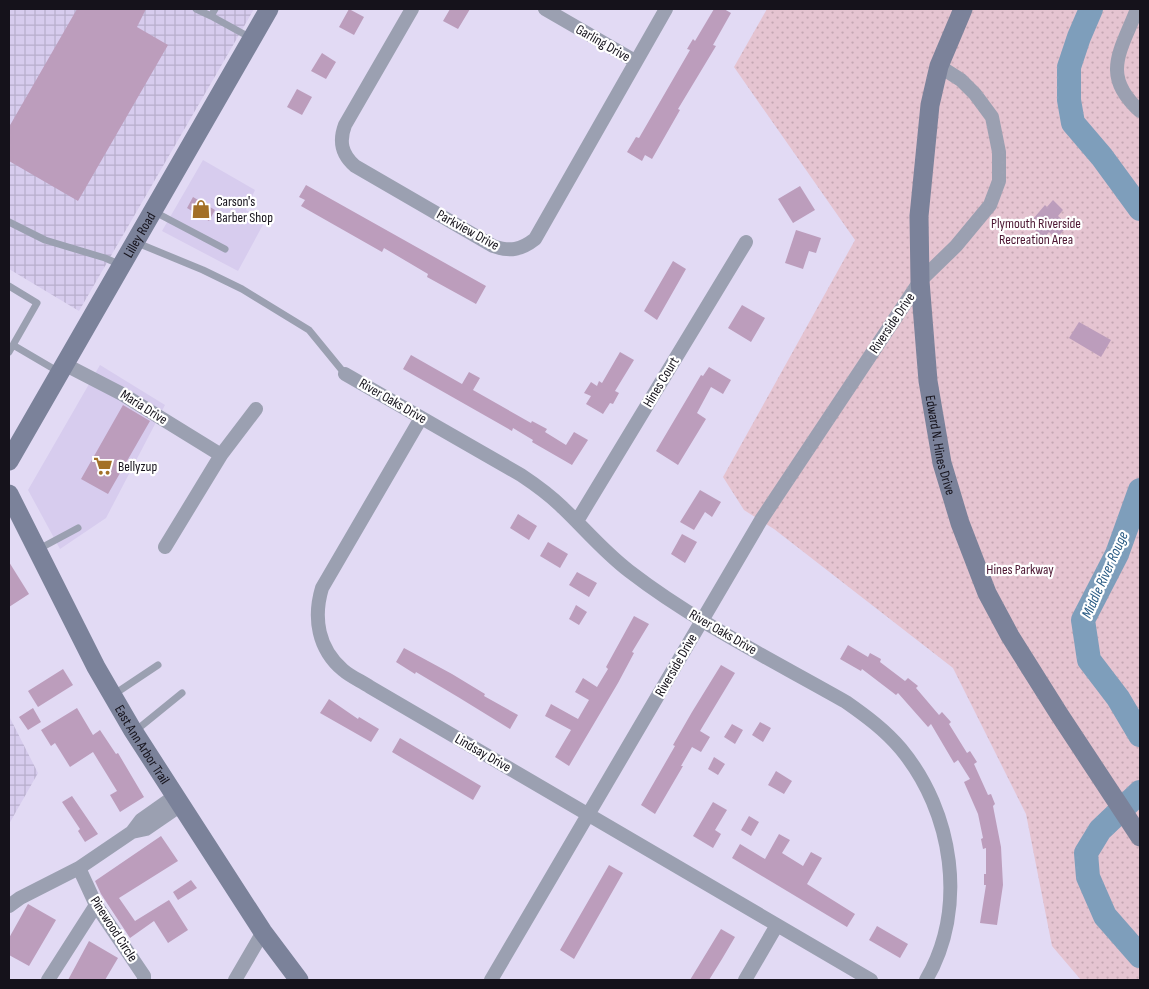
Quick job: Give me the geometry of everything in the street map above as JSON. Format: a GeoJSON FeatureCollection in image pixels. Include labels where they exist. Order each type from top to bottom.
{"type":"FeatureCollection","features":[{"type":"Feature","properties":{"kind":"street","name":"Lilley Road"},"geometry":{"type":"LineString","coordinates":[[9,461],[269,9]]}},
{"type":"Feature","properties":{"kind":"street","name":"Parkview Drive"},"geometry":{"type":"LineString","coordinates":[[412,9],[345,125],[342,134],[342,150],[349,161],[355,166],[503,250],[517,250],[535,239],[666,9]]}},
{"type":"Feature","properties":{"kind":"street","name":"Garling Drive"},"geometry":{"type":"LineString","coordinates":[[545,9],[635,61]]}},
{"type":"Feature","properties":{"kind":"street","name":"Edward N. Hines Drive"},"geometry":{"type":"LineString","coordinates":[[963,9],[939,66],[930,105],[919,216],[920,281],[928,381],[936,432],[950,493],[968,548],[1010,636],[1138,832]]}},
{"type":"Feature","properties":{"kind":"street"},"geometry":{"type":"LineString","coordinates":[[1137,9],[1118,58],[1116,75],[1122,91],[1140,111]]}},
{"type":"Feature","properties":{"kind":"street","name":"Riverside Drive"},"geometry":{"type":"LineString","coordinates":[[491,980],[762,520],[920,281],[956,246],[990,205],[999,181],[1000,152],[992,117],[975,94],[961,80],[939,66]]}},
{"type":"Feature","properties":{"kind":"street","name":"Hines Court"},"geometry":{"type":"LineString","coordinates":[[577,521],[746,242]]}},
{"type":"Feature","properties":{"kind":"street","name":"Maria Drive"},"geometry":{"type":"LineString","coordinates":[[62,368],[122,394],[221,456]]}},
{"type":"Feature","properties":{"kind":"street","name":"River Oaks Drive"},"geometry":{"type":"LineString","coordinates":[[345,374],[521,475],[542,490],[577,521],[600,546],[628,570],[702,620],[846,702],[890,737],[915,768],[926,786],[938,813],[946,841],[950,870],[947,924],[940,948],[926,980]]}},
{"type":"Feature","properties":{"kind":"street"},"geometry":{"type":"LineString","coordinates":[[165,547],[221,456],[256,409]]}},
{"type":"Feature","properties":{"kind":"street","name":"Lindsay Drive"},"geometry":{"type":"LineString","coordinates":[[422,418],[322,588],[317,613],[318,626],[322,641],[335,662],[345,672],[871,980]]}},
{"type":"Feature","properties":{"kind":"street","name":"East Ann Arbor Trail"},"geometry":{"type":"LineString","coordinates":[[9,494],[96,667],[134,732],[263,932],[299,980]]}},
{"type":"Feature","properties":{"kind":"street"},"geometry":{"type":"LineString","coordinates":[[9,906],[20,898],[79,868],[132,832],[146,829],[178,801]]}},
{"type":"Feature","properties":{"kind":"street","name":"Pinewood Circle"},"geometry":{"type":"LineString","coordinates":[[79,868],[96,905],[144,976],[144,980]]}},
{"type":"Feature","properties":{"kind":"street"},"geometry":{"type":"LineString","coordinates":[[48,980],[96,905]]}},
{"type":"Feature","properties":{"kind":"street"},"geometry":{"type":"LineString","coordinates":[[745,980],[777,925]]}},
{"type":"Feature","properties":{"kind":"street"},"geometry":{"type":"LineString","coordinates":[[235,980],[263,932]]}},
{"type":"Feature","properties":{"kind":"lane"},"geometry":{"type":"LineString","coordinates":[[196,9],[253,39]]}},
{"type":"Feature","properties":{"kind":"lane"},"geometry":{"type":"LineString","coordinates":[[211,16],[215,9]]}},
{"type":"Feature","properties":{"kind":"lane"},"geometry":{"type":"LineString","coordinates":[[152,210],[225,248]]}},
{"type":"Feature","properties":{"kind":"lane"},"geometry":{"type":"LineString","coordinates":[[9,222],[45,240],[105,258],[121,265]]}},
{"type":"Feature","properties":{"kind":"lane"},"geometry":{"type":"LineString","coordinates":[[134,242],[203,270],[242,289],[309,330],[345,374]]}},
{"type":"Feature","properties":{"kind":"lane"},"geometry":{"type":"LineString","coordinates":[[9,286],[37,304],[11,348],[62,368]]}},
{"type":"Feature","properties":{"kind":"lane"},"geometry":{"type":"LineString","coordinates":[[37,550],[78,528]]}},
{"type":"Feature","properties":{"kind":"lane"},"geometry":{"type":"LineString","coordinates":[[112,695],[158,665]]}},
{"type":"Feature","properties":{"kind":"lane"},"geometry":{"type":"LineString","coordinates":[[134,732],[182,693]]}},
{"type":"Feature","properties":{"kind":"shaded area"},"geometry":{"type":"Polygon","coordinates":[[[9,9],[254,9],[79,311],[9,269],[9,9]]]}},
{"type":"Feature","properties":{"kind":"shaded area"},"geometry":{"type":"Polygon","coordinates":[[[203,160],[255,190],[246,210],[265,221],[238,271],[162,231],[203,160]]]}},
{"type":"Feature","properties":{"kind":"shaded area"},"geometry":{"type":"Polygon","coordinates":[[[100,365],[165,405],[106,518],[60,549],[28,490],[100,365]]]}},
{"type":"Feature","properties":{"kind":"shaded area"},"geometry":{"type":"Polygon","coordinates":[[[9,716],[38,773],[9,824],[9,716]]]}},
{"type":"Feature","properties":{"kind":"green space","name":"Hines Parkway"},"geometry":{"type":"Polygon","coordinates":[[[767,9],[1140,9],[1140,980],[1081,980],[1052,946],[1026,814],[953,668],[774,529],[744,510],[723,477],[855,240],[734,67],[767,9]]]}},
{"type":"Feature","properties":{"kind":"building"},"geometry":{"type":"Polygon","coordinates":[[[77,9],[146,9],[137,27],[168,45],[78,201],[9,161],[9,127],[77,9]]]}},
{"type":"Feature","properties":{"kind":"building"},"geometry":{"type":"Polygon","coordinates":[[[349,9],[364,17],[354,35],[339,27],[349,9]]]}},
{"type":"Feature","properties":{"kind":"building"},"geometry":{"type":"Polygon","coordinates":[[[450,9],[470,9],[458,29],[443,21],[450,9]]]}},
{"type":"Feature","properties":{"kind":"building"},"geometry":{"type":"Polygon","coordinates":[[[714,9],[724,9],[731,13],[713,45],[716,46],[678,109],[680,110],[652,159],[645,155],[642,161],[627,152],[636,137],[639,138],[690,50],[687,49],[693,39],[695,41],[714,9]]]}},
{"type":"Feature","properties":{"kind":"building"},"geometry":{"type":"Polygon","coordinates":[[[322,53],[336,62],[326,79],[311,71],[322,53]]]}},
{"type":"Feature","properties":{"kind":"building"},"geometry":{"type":"Polygon","coordinates":[[[297,89],[312,97],[302,115],[287,107],[297,89]]]}},
{"type":"Feature","properties":{"kind":"building"},"geometry":{"type":"Polygon","coordinates":[[[306,185],[486,286],[476,304],[427,277],[428,274],[384,248],[382,252],[301,206],[305,200],[299,197],[306,185]]]}},
{"type":"Feature","properties":{"kind":"building"},"geometry":{"type":"Polygon","coordinates":[[[800,186],[815,210],[793,223],[778,199],[800,186]]]}},
{"type":"Feature","properties":{"kind":"building","name":"Carson's Barber Shop"},"geometry":{"type":"Polygon","coordinates":[[[193,197],[215,210],[209,221],[187,208],[193,197]]]}},
{"type":"Feature","properties":{"kind":"building"},"geometry":{"type":"Polygon","coordinates":[[[1053,200],[1063,210],[1058,216],[1068,225],[1056,239],[1049,232],[1044,238],[1035,230],[1039,224],[1033,219],[1045,205],[1047,207],[1053,200]]]}},
{"type":"Feature","properties":{"kind":"building"},"geometry":{"type":"Polygon","coordinates":[[[796,230],[821,238],[816,253],[809,251],[803,269],[785,263],[796,230]]]}},
{"type":"Feature","properties":{"kind":"building"},"geometry":{"type":"Polygon","coordinates":[[[673,261],[686,269],[657,320],[644,311],[673,261]]]}},
{"type":"Feature","properties":{"kind":"building"},"geometry":{"type":"Polygon","coordinates":[[[742,305],[765,318],[751,342],[728,328],[742,305]]]}},
{"type":"Feature","properties":{"kind":"building"},"geometry":{"type":"Polygon","coordinates":[[[1079,322],[1111,340],[1101,357],[1069,338],[1079,322]]]}},
{"type":"Feature","properties":{"kind":"building"},"geometry":{"type":"Polygon","coordinates":[[[620,352],[634,360],[615,391],[619,393],[613,404],[610,403],[603,414],[586,404],[591,396],[584,393],[591,382],[597,386],[599,381],[602,383],[620,352]]]}},
{"type":"Feature","properties":{"kind":"building"},"geometry":{"type":"Polygon","coordinates":[[[411,355],[462,384],[469,372],[480,378],[473,390],[531,423],[532,421],[547,429],[545,432],[566,445],[574,432],[588,440],[572,465],[532,442],[533,440],[513,428],[512,431],[403,369],[411,355]]]}},
{"type":"Feature","properties":{"kind":"building"},"geometry":{"type":"Polygon","coordinates":[[[709,367],[731,380],[723,394],[711,387],[697,413],[706,419],[678,465],[656,451],[701,375],[703,376],[709,367]]]}},
{"type":"Feature","properties":{"kind":"building"},"geometry":{"type":"Polygon","coordinates":[[[123,405],[150,421],[108,494],[81,479],[123,405]]]}},
{"type":"Feature","properties":{"kind":"building"},"geometry":{"type":"Polygon","coordinates":[[[700,490],[721,502],[712,517],[705,512],[694,530],[680,522],[700,490]]]}},
{"type":"Feature","properties":{"kind":"building"},"geometry":{"type":"Polygon","coordinates":[[[518,514],[537,526],[529,540],[510,528],[518,514]]]}},
{"type":"Feature","properties":{"kind":"building"},"geometry":{"type":"Polygon","coordinates":[[[682,534],[697,542],[685,563],[671,554],[682,534]]]}},
{"type":"Feature","properties":{"kind":"building"},"geometry":{"type":"Polygon","coordinates":[[[548,542],[568,554],[560,568],[540,556],[548,542]]]}},
{"type":"Feature","properties":{"kind":"building"},"geometry":{"type":"Polygon","coordinates":[[[9,562],[29,594],[9,607],[9,562]]]}},
{"type":"Feature","properties":{"kind":"building"},"geometry":{"type":"Polygon","coordinates":[[[577,572],[597,583],[589,597],[569,585],[577,572]]]}},
{"type":"Feature","properties":{"kind":"building"},"geometry":{"type":"Polygon","coordinates":[[[576,605],[587,612],[579,625],[569,619],[576,605]]]}},
{"type":"Feature","properties":{"kind":"building"},"geometry":{"type":"Polygon","coordinates":[[[634,616],[649,624],[632,652],[634,653],[618,683],[569,766],[555,757],[571,730],[545,716],[551,704],[578,719],[589,700],[575,692],[583,678],[597,687],[634,616]]]}},
{"type":"Feature","properties":{"kind":"building"},"geometry":{"type":"Polygon","coordinates":[[[848,645],[868,657],[870,653],[881,659],[880,662],[905,681],[908,678],[918,686],[916,688],[939,715],[942,712],[951,722],[949,724],[967,753],[970,751],[977,762],[974,764],[988,795],[991,794],[995,804],[993,806],[1001,847],[1003,885],[997,925],[980,923],[986,885],[984,885],[984,874],[986,874],[986,848],[983,849],[981,839],[983,838],[978,814],[964,782],[970,779],[958,760],[954,763],[931,724],[928,727],[898,693],[896,695],[862,669],[861,671],[840,659],[848,645]]]}},
{"type":"Feature","properties":{"kind":"building"},"geometry":{"type":"Polygon","coordinates":[[[404,648],[452,674],[485,694],[484,696],[518,715],[510,729],[416,672],[415,674],[396,662],[404,648]]]}},
{"type":"Feature","properties":{"kind":"building"},"geometry":{"type":"Polygon","coordinates":[[[721,665],[735,673],[700,731],[710,737],[701,752],[692,747],[655,814],[641,805],[675,746],[673,745],[721,665]]]}},
{"type":"Feature","properties":{"kind":"building"},"geometry":{"type":"Polygon","coordinates":[[[63,669],[73,685],[38,707],[28,691],[63,669]]]}},
{"type":"Feature","properties":{"kind":"building"},"geometry":{"type":"Polygon","coordinates":[[[329,699],[358,719],[359,717],[379,729],[371,742],[320,713],[329,699]]]}},
{"type":"Feature","properties":{"kind":"building"},"geometry":{"type":"Polygon","coordinates":[[[33,708],[41,722],[28,730],[19,717],[33,708]]]}},
{"type":"Feature","properties":{"kind":"building"},"geometry":{"type":"Polygon","coordinates":[[[77,708],[93,735],[100,730],[116,754],[118,753],[144,797],[120,812],[110,795],[117,791],[93,752],[70,767],[55,743],[51,746],[41,730],[77,708]]]}},
{"type":"Feature","properties":{"kind":"building"},"geometry":{"type":"Polygon","coordinates":[[[760,722],[771,728],[763,742],[752,735],[760,722]]]}},
{"type":"Feature","properties":{"kind":"building"},"geometry":{"type":"Polygon","coordinates":[[[732,724],[743,730],[735,744],[724,737],[732,724]]]}},
{"type":"Feature","properties":{"kind":"building"},"geometry":{"type":"Polygon","coordinates":[[[400,738],[481,786],[473,800],[392,752],[400,738]]]}},
{"type":"Feature","properties":{"kind":"building"},"geometry":{"type":"Polygon","coordinates":[[[714,757],[725,764],[718,775],[708,769],[714,757]]]}},
{"type":"Feature","properties":{"kind":"building"},"geometry":{"type":"Polygon","coordinates":[[[776,771],[792,781],[784,794],[768,785],[776,771]]]}},
{"type":"Feature","properties":{"kind":"building"},"geometry":{"type":"Polygon","coordinates":[[[72,796],[98,834],[85,842],[78,831],[80,829],[62,802],[72,796]]]}},
{"type":"Feature","properties":{"kind":"building"},"geometry":{"type":"Polygon","coordinates":[[[713,802],[727,810],[715,830],[721,834],[713,848],[693,836],[713,802]]]}},
{"type":"Feature","properties":{"kind":"building"},"geometry":{"type":"Polygon","coordinates":[[[749,816],[759,822],[751,836],[741,830],[749,816]]]}},
{"type":"Feature","properties":{"kind":"building"},"geometry":{"type":"Polygon","coordinates":[[[779,834],[790,840],[782,853],[803,866],[811,852],[822,858],[807,884],[855,914],[847,927],[732,858],[740,844],[765,859],[779,834]]]}},
{"type":"Feature","properties":{"kind":"building"},"geometry":{"type":"Polygon","coordinates":[[[161,836],[178,861],[119,898],[135,921],[169,900],[188,930],[168,943],[154,921],[130,938],[101,894],[95,881],[161,836]]]}},
{"type":"Feature","properties":{"kind":"building"},"geometry":{"type":"Polygon","coordinates":[[[609,865],[623,873],[574,959],[560,950],[609,865]]]}},
{"type":"Feature","properties":{"kind":"building"},"geometry":{"type":"Polygon","coordinates":[[[191,880],[197,888],[178,900],[173,892],[191,880]]]}},
{"type":"Feature","properties":{"kind":"building"},"geometry":{"type":"Polygon","coordinates":[[[28,904],[56,920],[29,966],[9,955],[9,938],[28,904]]]}},
{"type":"Feature","properties":{"kind":"building"},"geometry":{"type":"Polygon","coordinates":[[[877,926],[908,944],[900,958],[869,940],[877,926]]]}},
{"type":"Feature","properties":{"kind":"building"},"geometry":{"type":"Polygon","coordinates":[[[721,929],[735,937],[722,959],[709,980],[690,980],[721,929]]]}},
{"type":"Feature","properties":{"kind":"building"},"geometry":{"type":"Polygon","coordinates":[[[89,941],[118,958],[105,980],[68,980],[89,941]]]}},
{"type":"Feature","properties":{"kind":"waterway","name":"Middle River Rouge"},"geometry":{"type":"LineString","coordinates":[[1091,9],[1069,67],[1069,100],[1073,123],[1102,157],[1140,209]]}},
{"type":"Feature","properties":{"kind":"waterway","name":"Middle River Rouge"},"geometry":{"type":"LineString","coordinates":[[1140,490],[1117,554],[1083,620],[1089,660],[1118,698],[1140,735]]}},
{"type":"Feature","properties":{"kind":"waterway","name":"Middle River Rouge"},"geometry":{"type":"LineString","coordinates":[[1140,792],[1100,830],[1086,853],[1088,877],[1105,916],[1140,956]]}},
{"type":"Feature","properties":{"kind":"place","name":"Carson's Barber Shop"},"geometry":{"type":"Point","coordinates":[201,209]}},
{"type":"Feature","properties":{"kind":"place","name":"Bellyzup"},"geometry":{"type":"Point","coordinates":[103,466]}},
{"type":"Feature","properties":{"kind":"park label","name":"Plymouth Riverside Recreation Area"},"geometry":{"type":"Point","coordinates":[1036,232]}}]}
